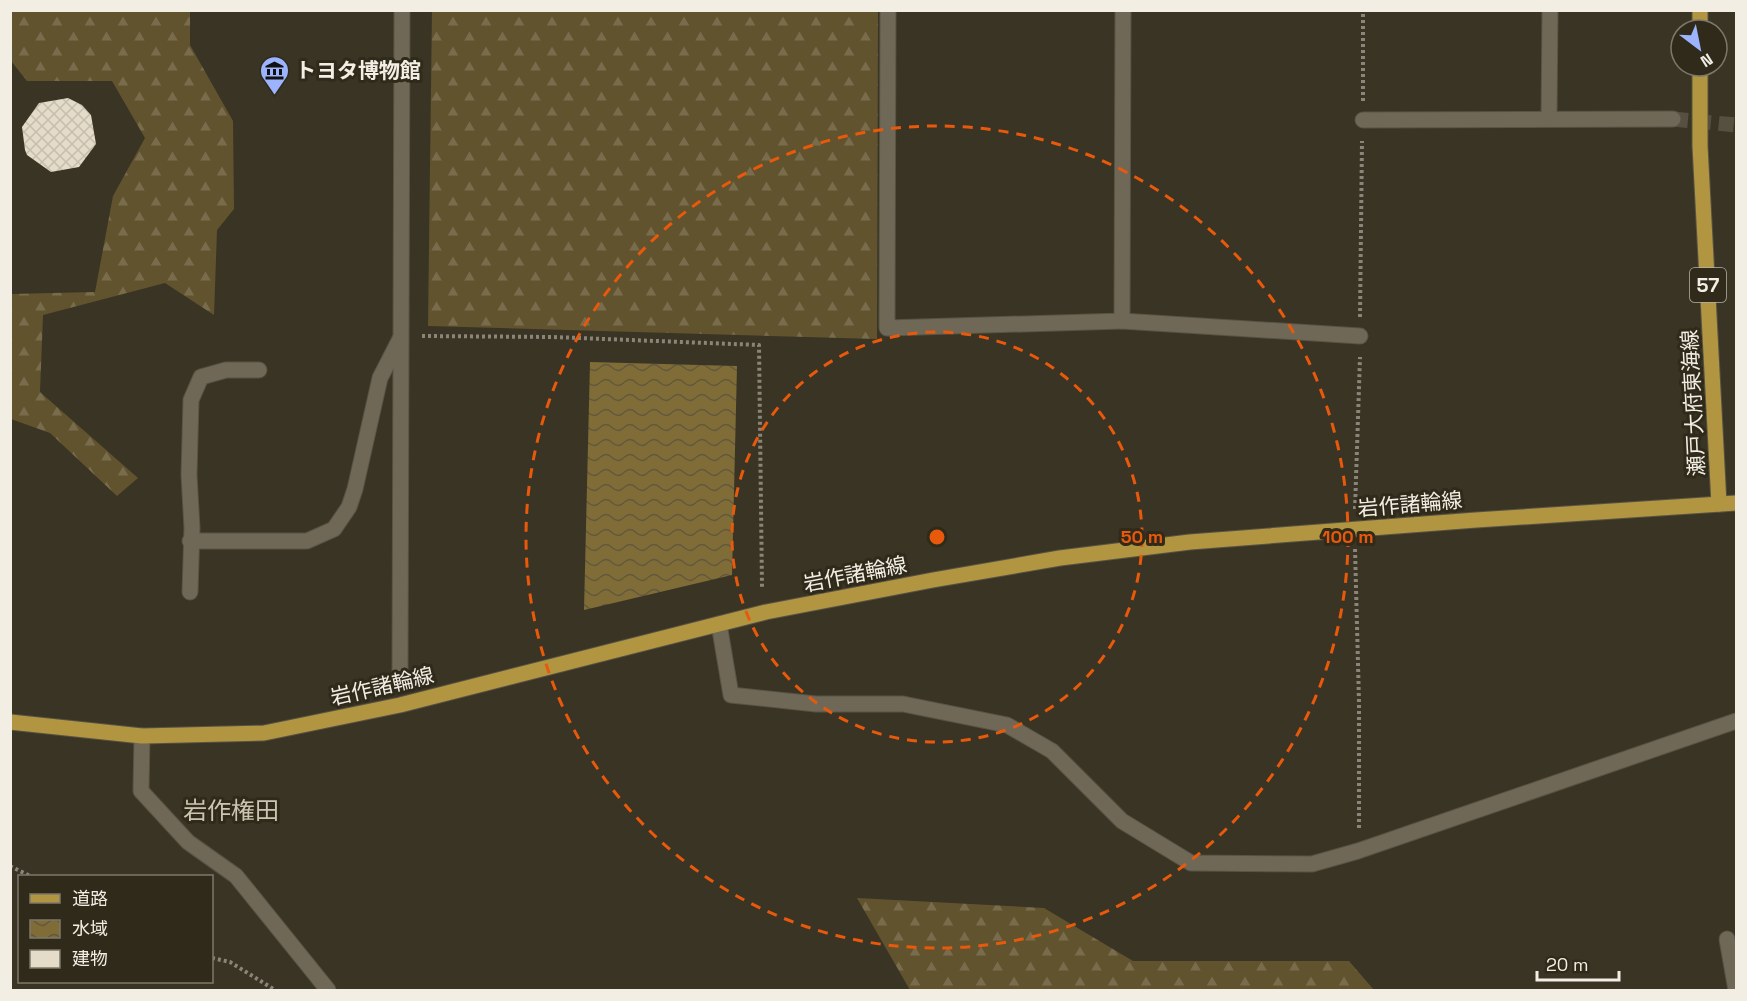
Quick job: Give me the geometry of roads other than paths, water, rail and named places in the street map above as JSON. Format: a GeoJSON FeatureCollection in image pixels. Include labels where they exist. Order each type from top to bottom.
{"type":"FeatureCollection","features":[{"type":"Feature","properties":{"kind":"main road","name":"瀬戸大府東海線"},"geometry":{"type":"LineString","coordinates":[[1700,78],[1700,146],[1719,504],[1737,503]]}},
{"type":"Feature","properties":{"kind":"main road","name":"岩作諸輪線"},"geometry":{"type":"LineString","coordinates":[[10,722],[142,736],[264,733],[400,705],[766,612],[1060,558],[1190,542],[1719,504]]}},
{"type":"Feature","properties":{"kind":"street"},"geometry":{"type":"LineString","coordinates":[[400,677],[402,10]]}},
{"type":"Feature","properties":{"kind":"street"},"geometry":{"type":"LineString","coordinates":[[888,10],[887,328],[1122,321],[1360,336]]}},
{"type":"Feature","properties":{"kind":"street"},"geometry":{"type":"LineString","coordinates":[[1122,321],[1123,10]]}},
{"type":"Feature","properties":{"kind":"street"},"geometry":{"type":"LineString","coordinates":[[1549,118],[1550,10]]}},
{"type":"Feature","properties":{"kind":"street"},"geometry":{"type":"LineString","coordinates":[[1363,120],[1673,119]]}},
{"type":"Feature","properties":{"kind":"street"},"geometry":{"type":"LineString","coordinates":[[190,541],[307,541],[334,529],[349,507],[356,489],[380,378],[402,336]]}},
{"type":"Feature","properties":{"kind":"street"},"geometry":{"type":"LineString","coordinates":[[190,592],[191,400],[201,376],[226,370],[259,370]]}},
{"type":"Feature","properties":{"kind":"street"},"geometry":{"type":"LineString","coordinates":[[719,624],[731,695],[816,704],[903,704],[1006,726],[1052,751],[1122,821],[1191,863],[1311,864],[1358,851],[1737,721]]}},
{"type":"Feature","properties":{"kind":"street"},"geometry":{"type":"LineString","coordinates":[[142,736],[141,791],[188,842],[236,876],[328,990]]}},
{"type":"Feature","properties":{"kind":"street"},"geometry":{"type":"LineString","coordinates":[[1727,939],[1736,990]]}},
{"type":"Feature","properties":{"kind":"water"},"geometry":{"type":"Polygon","coordinates":[[[590,362],[737,366],[732,575],[584,610],[590,362]]]}},
{"type":"Feature","properties":{"kind":"tunnel"},"geometry":{"type":"LineString","coordinates":[[1673,119],[1736,125]]}},
{"type":"Feature","properties":{"kind":"place","name":"トヨタ博物館"},"geometry":{"type":"Point","coordinates":[274,96]}},
{"type":"Feature","properties":{"kind":"district","name":"岩作権田"},"geometry":{"type":"Point","coordinates":[231,810]}}]}
